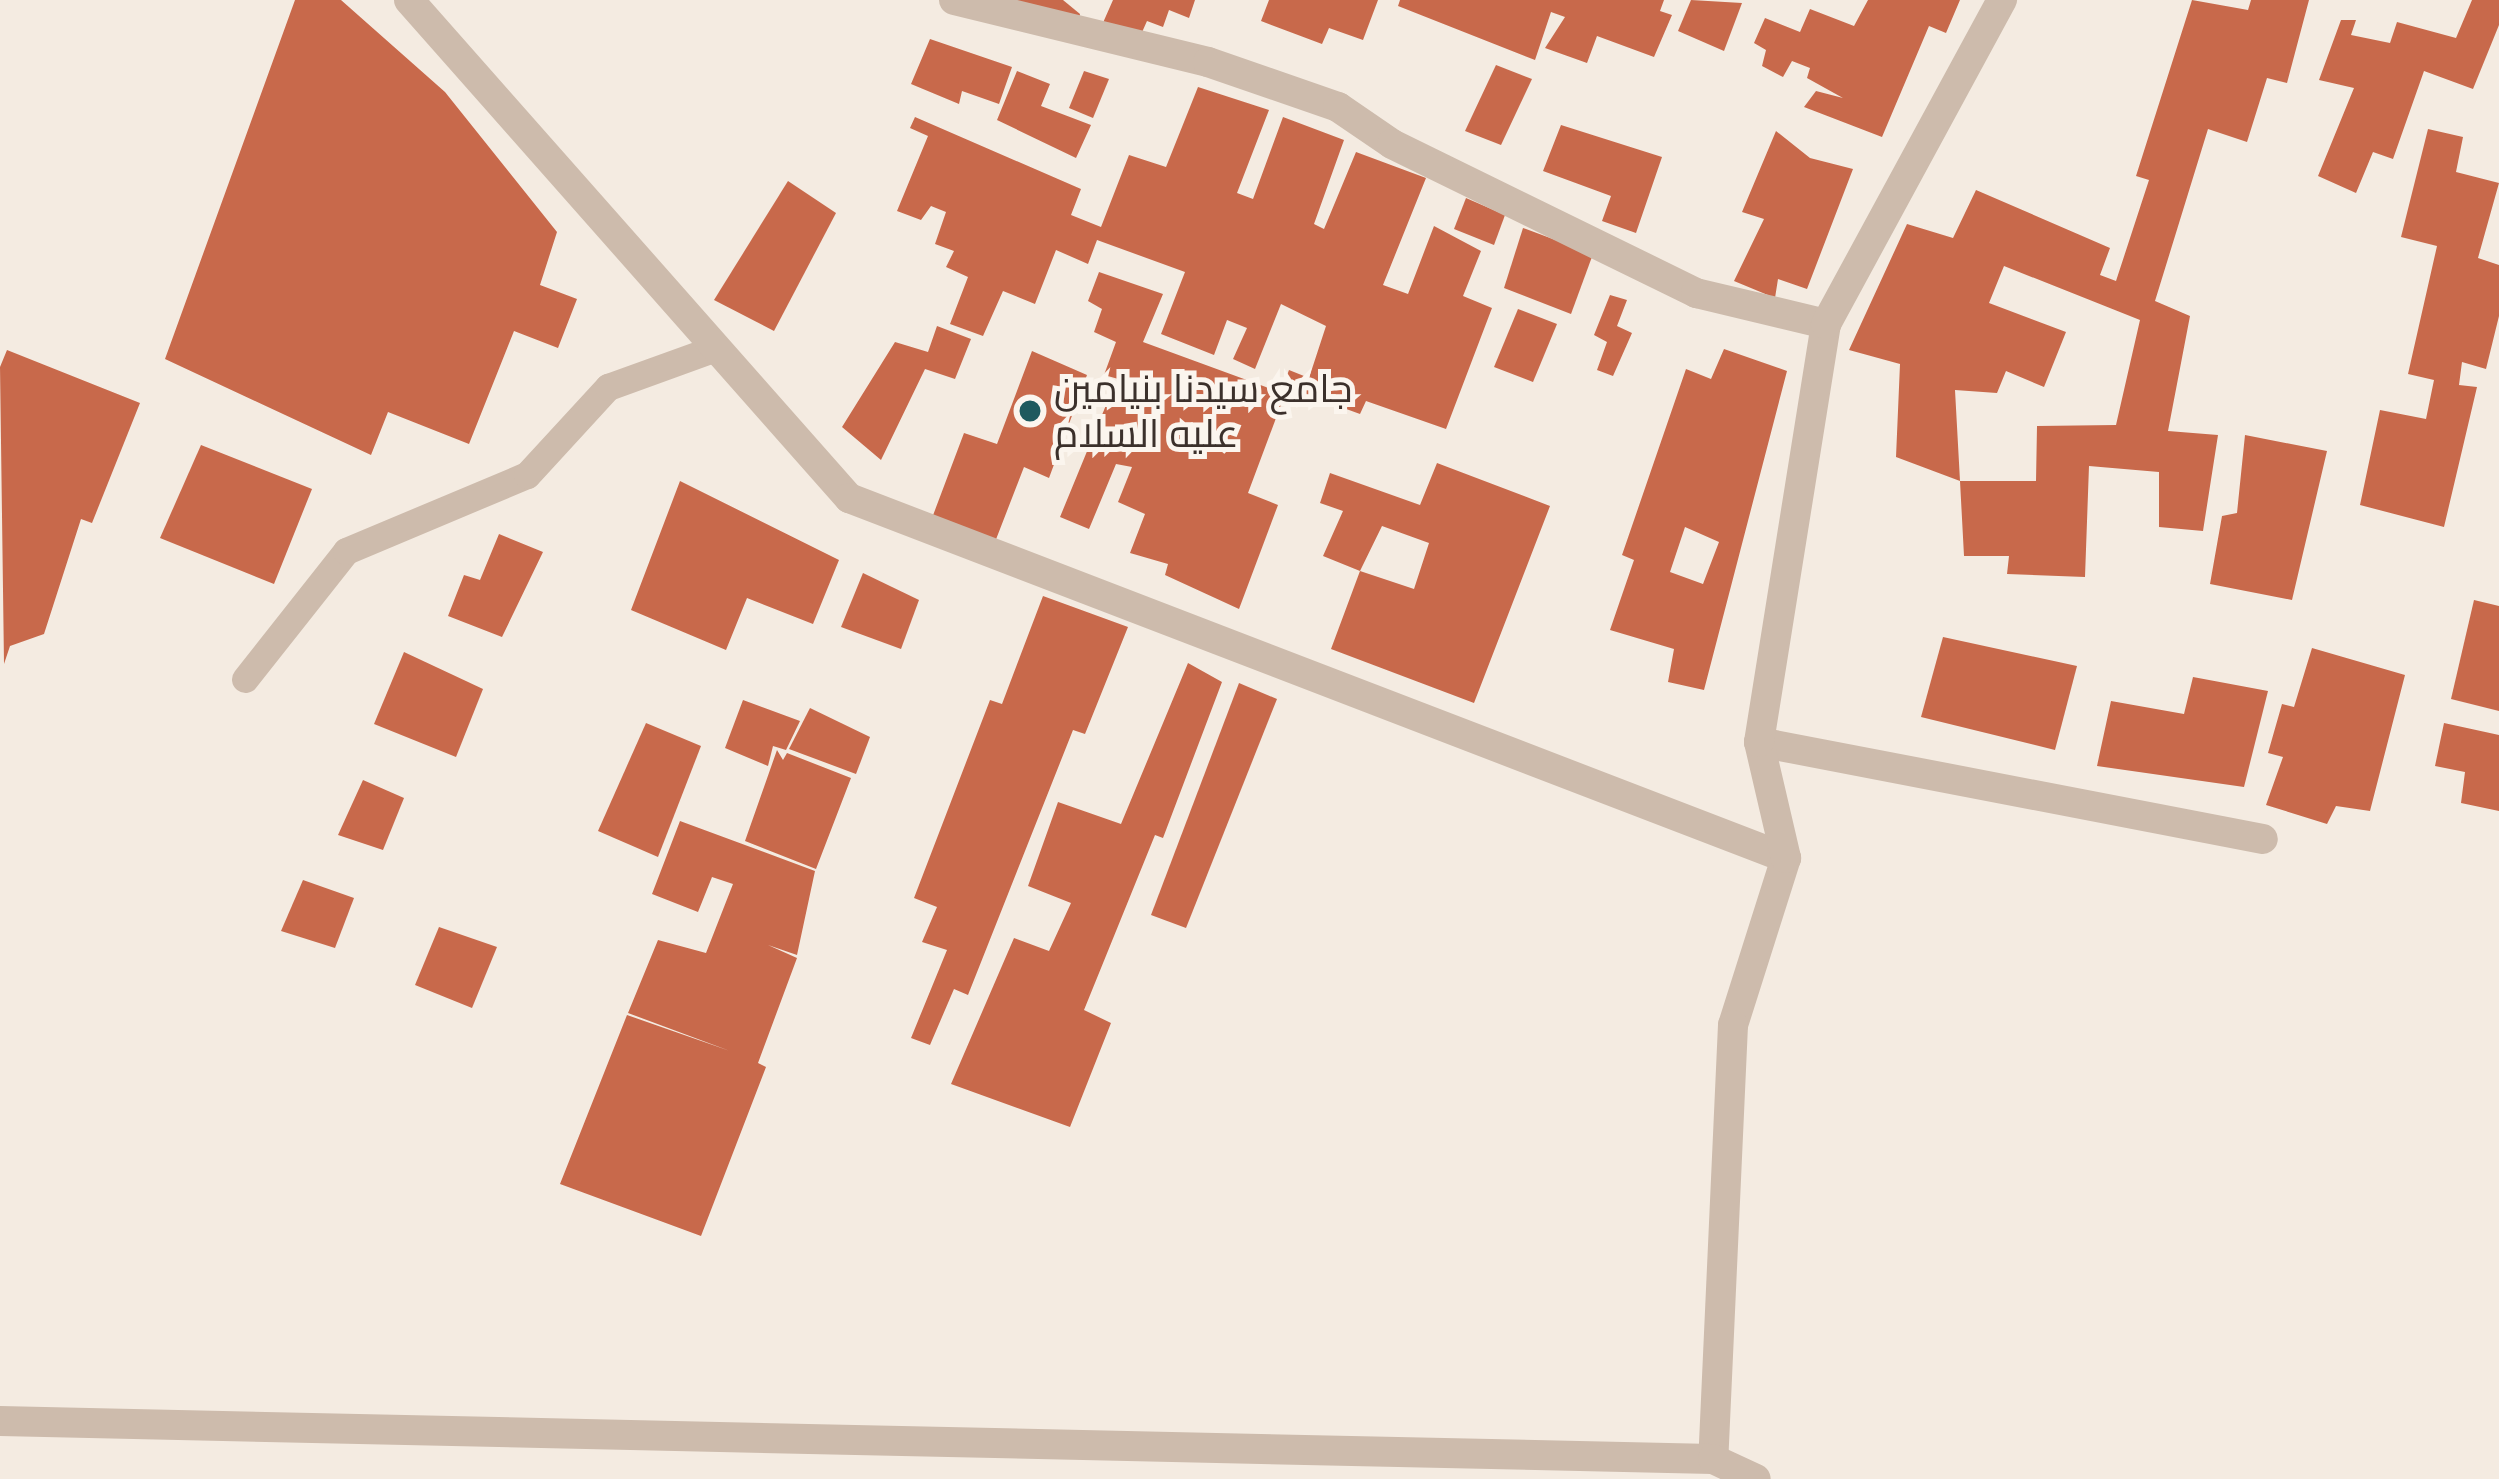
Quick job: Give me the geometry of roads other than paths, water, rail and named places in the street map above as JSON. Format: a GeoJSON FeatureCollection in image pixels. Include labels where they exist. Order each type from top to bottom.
{"type":"FeatureCollection","features":[{"type":"Feature","properties":{"kind":"street"},"geometry":{"type":"LineString","coordinates":[[409,0],[848,498],[1786,858]]}},
{"type":"Feature","properties":{"kind":"street"},"geometry":{"type":"LineString","coordinates":[[954,0],[1208,62],[1338,106],[1392,144],[1696,293],[1826,324]]}},
{"type":"Feature","properties":{"kind":"street"},"geometry":{"type":"LineString","coordinates":[[1713,1459],[1733,1025],[1786,858],[1759,742],[1826,324],[2002,0]]}},
{"type":"Feature","properties":{"kind":"street"},"geometry":{"type":"LineString","coordinates":[[1759,742],[2263,839]]}},
{"type":"Feature","properties":{"kind":"street"},"geometry":{"type":"LineString","coordinates":[[0,1421],[1713,1459],[1756,1479]]}},
{"type":"Feature","properties":{"kind":"lane"},"geometry":{"type":"LineString","coordinates":[[245,680],[346,551],[527,475],[608,387],[716,348]]}},
{"type":"Feature","properties":{"kind":"place","name":"جامع سيدنا بنيامين عليه السلام"},"geometry":{"type":"Point","coordinates":[1030,411]}}]}
